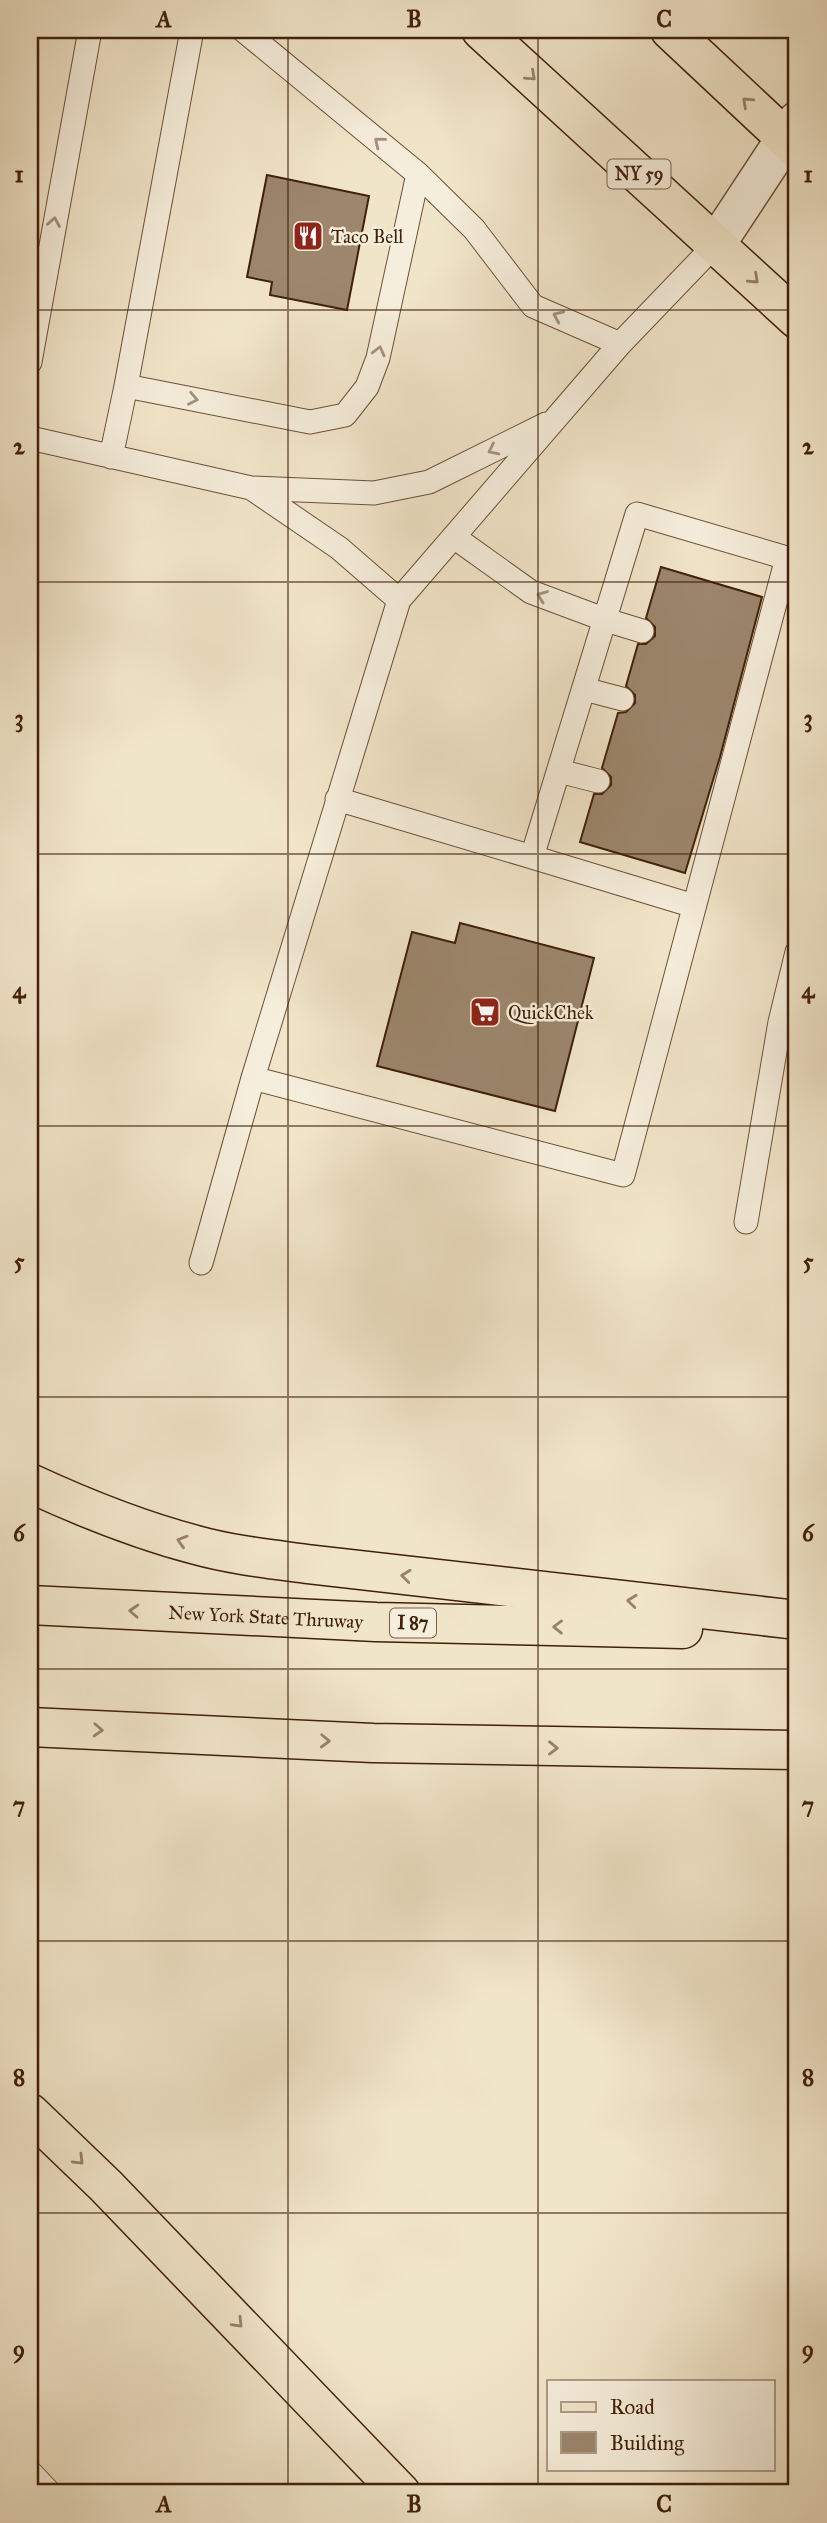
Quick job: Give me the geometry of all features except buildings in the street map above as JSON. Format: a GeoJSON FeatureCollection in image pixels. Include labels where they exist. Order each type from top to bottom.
{"type":"FeatureCollection","features":[{"type":"Feature","properties":{"kind":"main road","name":"NY 59"},"geometry":{"type":"LineString","coordinates":[[481,30],[797,319]]}},
{"type":"Feature","properties":{"kind":"main road"},"geometry":{"type":"LineString","coordinates":[[670,30],[794,136]]}},
{"type":"Feature","properties":{"kind":"main road"},"geometry":{"type":"LineString","coordinates":[[30,1483],[146,1530],[198,1545],[252,1556],[797,1620]]}},
{"type":"Feature","properties":{"kind":"main road","name":"New York State Thruway"},"geometry":{"type":"LineString","coordinates":[[30,1605],[390,1623],[797,1630]]}},
{"type":"Feature","properties":{"kind":"main road"},"geometry":{"type":"LineString","coordinates":[[30,1727],[373,1743],[797,1750]]}},
{"type":"Feature","properties":{"kind":"main road"},"geometry":{"type":"LineString","coordinates":[[30,2113],[106,2186],[401,2493]]}},
{"type":"Feature","properties":{"kind":"street"},"geometry":{"type":"LineString","coordinates":[[716,244],[794,136]]}},
{"type":"Feature","properties":{"kind":"lane"},"geometry":{"type":"LineString","coordinates":[[30,362],[35,305],[90,30]]}},
{"type":"Feature","properties":{"kind":"lane"},"geometry":{"type":"LineString","coordinates":[[111,457],[192,30]]}},
{"type":"Feature","properties":{"kind":"lane"},"geometry":{"type":"LineString","coordinates":[[243,30],[418,174],[474,229],[533,306],[620,344]]}},
{"type":"Feature","properties":{"kind":"lane"},"geometry":{"type":"LineString","coordinates":[[126,386],[310,422],[345,415],[367,387],[378,358],[418,174]]}},
{"type":"Feature","properties":{"kind":"lane"},"geometry":{"type":"LineString","coordinates":[[201,1264],[253,1078],[399,600],[620,344],[716,244]]}},
{"type":"Feature","properties":{"kind":"lane"},"geometry":{"type":"LineString","coordinates":[[30,438],[251,488],[374,493],[429,481],[555,420]]}},
{"type":"Feature","properties":{"kind":"lane"},"geometry":{"type":"LineString","coordinates":[[251,488],[339,548],[399,600]]}},
{"type":"Feature","properties":{"kind":"lane"},"geometry":{"type":"LineString","coordinates":[[253,1078],[623,1175],[694,906],[711,813],[753,664],[792,559],[637,514],[532,858]]}},
{"type":"Feature","properties":{"kind":"lane"},"geometry":{"type":"LineString","coordinates":[[454,537],[531,592],[642,631]]}},
{"type":"Feature","properties":{"kind":"lane"},"geometry":{"type":"LineString","coordinates":[[584,690],[622,699]]}},
{"type":"Feature","properties":{"kind":"lane"},"geometry":{"type":"LineString","coordinates":[[559,771],[598,782]]}},
{"type":"Feature","properties":{"kind":"lane"},"geometry":{"type":"LineString","coordinates":[[337,799],[694,906]]}},
{"type":"Feature","properties":{"kind":"lane"},"geometry":{"type":"LineString","coordinates":[[746,1222],[780,1022],[797,952]]}},
{"type":"Feature","properties":{"kind":"lane"},"geometry":{"type":"LineString","coordinates":[[30,2472],[50,2493]]}},
{"type":"Feature","properties":{"kind":"place","name":"Taco Bell"},"geometry":{"type":"Point","coordinates":[308,236]}},
{"type":"Feature","properties":{"kind":"place","name":"QuickChek"},"geometry":{"type":"Point","coordinates":[485,1012]}}]}
